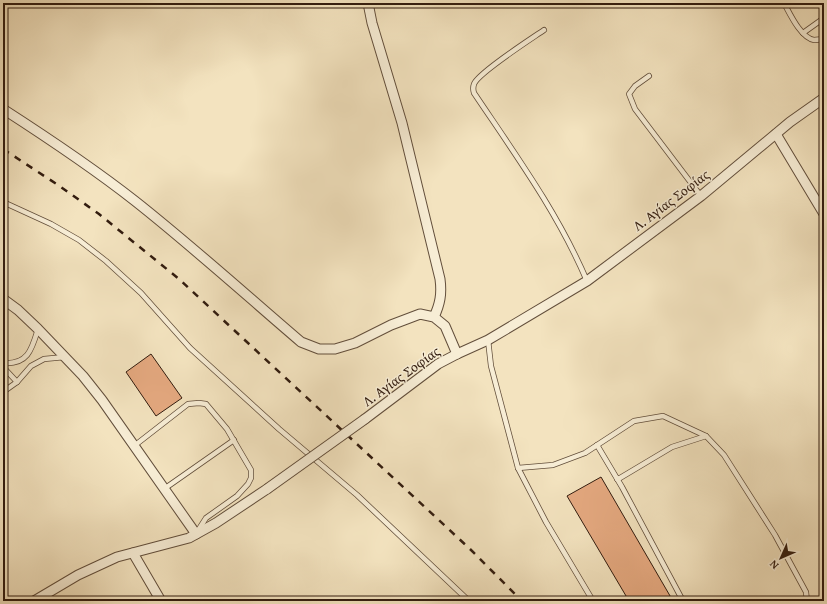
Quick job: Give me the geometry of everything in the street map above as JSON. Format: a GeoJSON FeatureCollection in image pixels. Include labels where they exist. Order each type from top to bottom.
{"type":"FeatureCollection","features":[{"type":"Feature","properties":{"kind":"street"},"geometry":{"type":"LineString","coordinates":[[368,3],[372,23],[402,124],[440,279],[442,291],[440,304],[434,317]]}},
{"type":"Feature","properties":{"kind":"street","name":"Λ. Αγίας Σοφίας"},"geometry":{"type":"LineString","coordinates":[[34,601],[78,575],[117,557],[189,538],[216,523],[365,419],[438,364],[488,340],[587,281],[701,196],[790,122],[824,98]]}},
{"type":"Feature","properties":{"kind":"street"},"geometry":{"type":"LineString","coordinates":[[3,109],[55,142],[134,200],[301,342],[319,349],[335,349],[355,343],[391,325],[420,314],[434,317],[445,326],[457,354]]}},
{"type":"Feature","properties":{"kind":"street"},"geometry":{"type":"LineString","coordinates":[[776,134],[824,214]]}},
{"type":"Feature","properties":{"kind":"street"},"geometry":{"type":"LineString","coordinates":[[3,299],[18,310],[38,329],[83,376],[102,400],[196,534]]}},
{"type":"Feature","properties":{"kind":"street"},"geometry":{"type":"LineString","coordinates":[[133,553],[161,601]]}},
{"type":"Feature","properties":{"kind":"lane"},"geometry":{"type":"LineString","coordinates":[[784,3],[803,33],[809,38],[815,40],[824,39]]}},
{"type":"Feature","properties":{"kind":"lane"},"geometry":{"type":"LineString","coordinates":[[803,33],[824,18]]}},
{"type":"Feature","properties":{"kind":"lane"},"geometry":{"type":"LineString","coordinates":[[544,30],[483,73],[474,84],[473,89],[474,93],[514,150],[542,195],[576,256],[587,281]]}},
{"type":"Feature","properties":{"kind":"lane"},"geometry":{"type":"LineString","coordinates":[[649,76],[629,94],[631,101],[635,109],[701,196]]}},
{"type":"Feature","properties":{"kind":"lane"},"geometry":{"type":"LineString","coordinates":[[3,202],[50,224],[79,240],[106,261],[141,293],[195,353],[279,430],[357,495],[469,601]]}},
{"type":"Feature","properties":{"kind":"lane"},"geometry":{"type":"LineString","coordinates":[[3,363],[12,364],[19,362],[24,358],[30,352],[38,329]]}},
{"type":"Feature","properties":{"kind":"lane"},"geometry":{"type":"LineString","coordinates":[[488,340],[491,366],[518,468],[546,522],[593,601]]}},
{"type":"Feature","properties":{"kind":"lane"},"geometry":{"type":"LineString","coordinates":[[3,392],[16,382],[31,366],[44,359],[65,357]]}},
{"type":"Feature","properties":{"kind":"lane"},"geometry":{"type":"LineString","coordinates":[[3,367],[16,382]]}},
{"type":"Feature","properties":{"kind":"lane"},"geometry":{"type":"LineString","coordinates":[[134,446],[188,404],[206,404],[227,429],[251,470],[251,478],[248,484],[237,496],[206,518],[196,534]]}},
{"type":"Feature","properties":{"kind":"lane"},"geometry":{"type":"LineString","coordinates":[[518,468],[553,465],[584,453],[634,421],[663,416],[706,436],[724,456],[775,535],[806,592],[807,601]]}},
{"type":"Feature","properties":{"kind":"lane"},"geometry":{"type":"LineString","coordinates":[[617,479],[672,447],[706,436]]}},
{"type":"Feature","properties":{"kind":"lane"},"geometry":{"type":"LineString","coordinates":[[164,489],[234,440]]}},
{"type":"Feature","properties":{"kind":"lane"},"geometry":{"type":"LineString","coordinates":[[597,445],[683,601]]}},
{"type":"Feature","properties":{"kind":"building"},"geometry":{"type":"Polygon","coordinates":[[[151,354],[182,398],[156,416],[126,372],[151,354]]]}},
{"type":"Feature","properties":{"kind":"building"},"geometry":{"type":"Polygon","coordinates":[[[601,477],[673,601],[629,601],[567,496],[601,477]]]}},
{"type":"Feature","properties":{"kind":"railway"},"geometry":{"type":"LineString","coordinates":[[3,149],[99,214],[179,279],[470,549],[522,601]]}}]}
